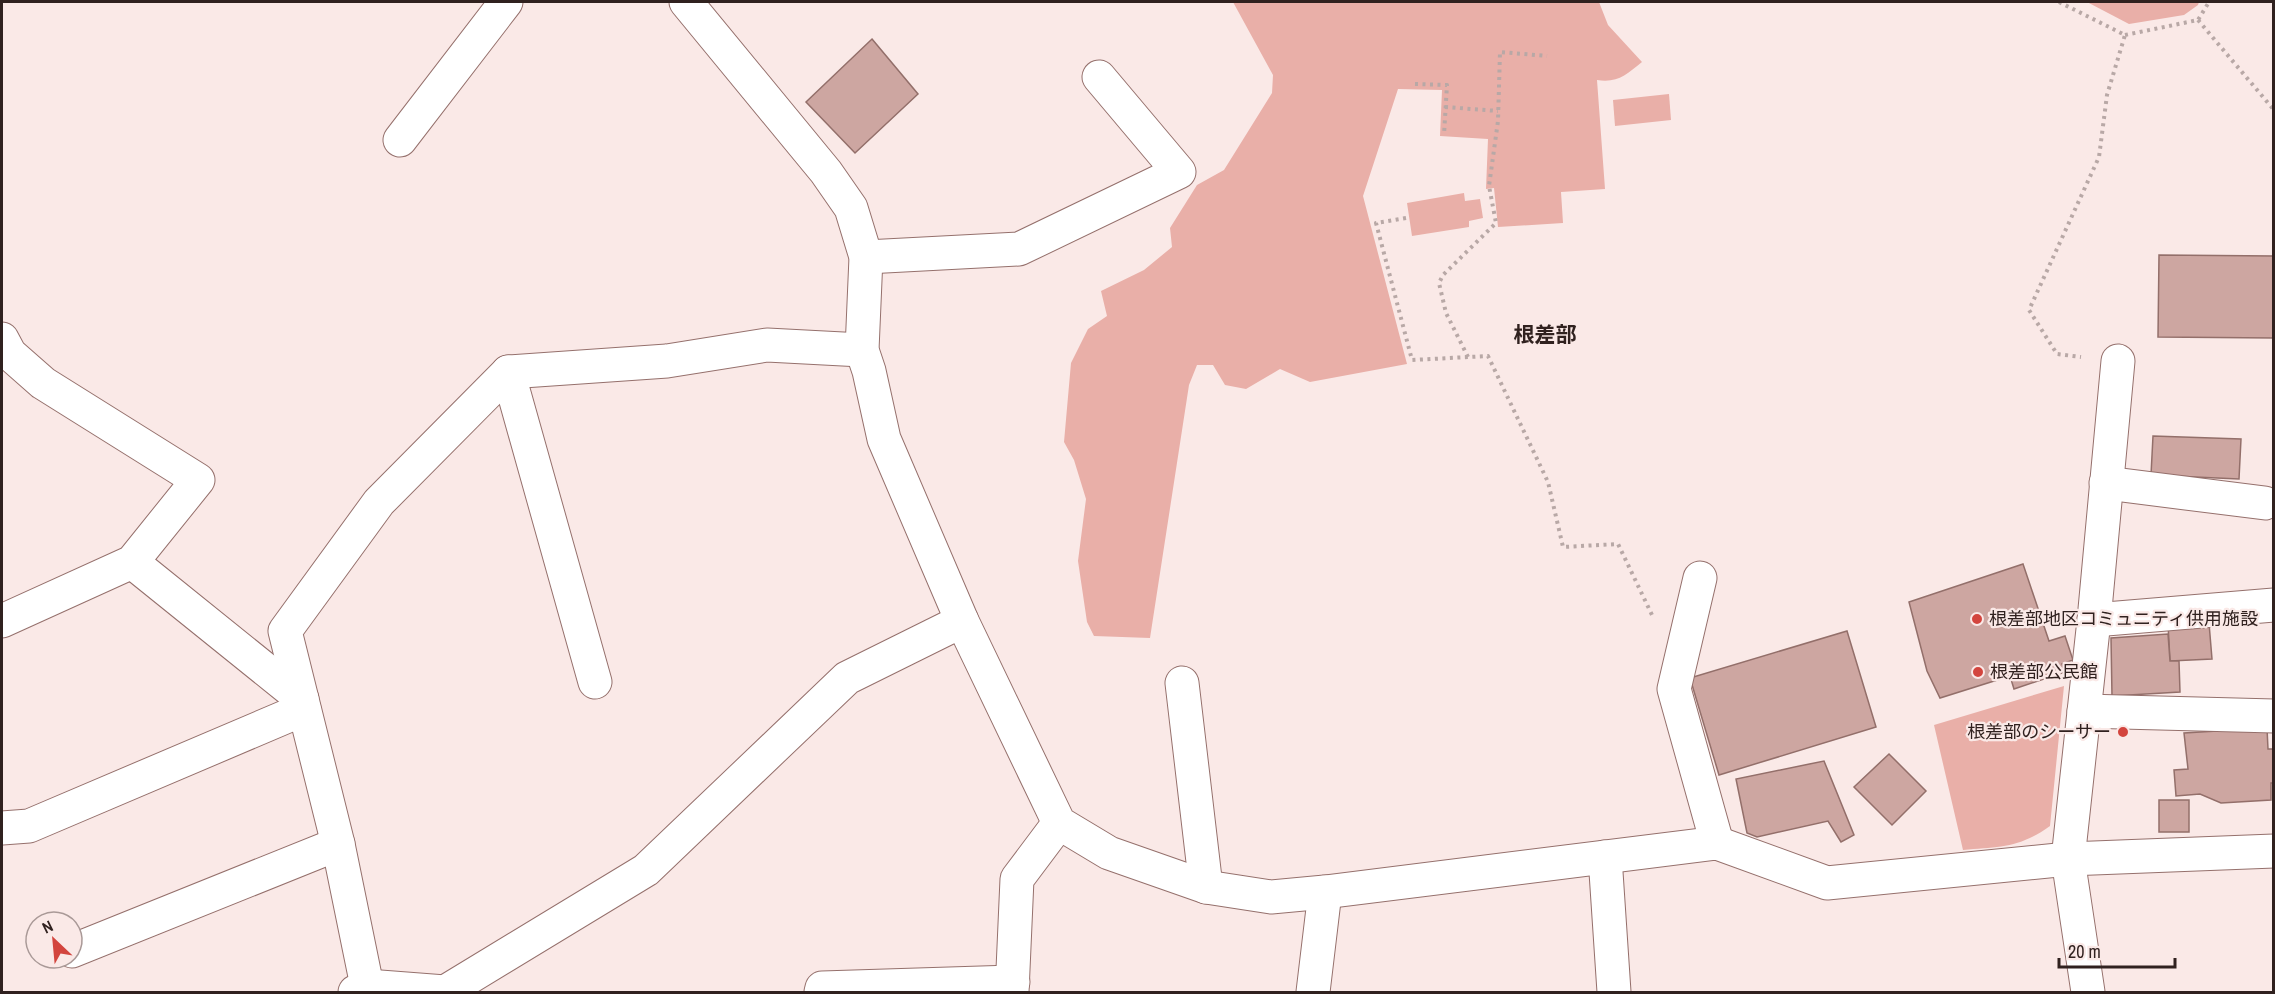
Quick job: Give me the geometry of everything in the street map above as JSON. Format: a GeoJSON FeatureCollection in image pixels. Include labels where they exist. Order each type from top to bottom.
{"type":"FeatureCollection","features":[{"type":"Feature","properties":{"kind":"street"},"geometry":{"type":"LineString","coordinates":[[400,140],[506,2]]}},
{"type":"Feature","properties":{"kind":"street"},"geometry":{"type":"LineString","coordinates":[[686,2],[826,172],[851,208],[866,257],[862,350],[869,371],[884,440],[962,621],[1059,823],[1109,853],[1206,887],[1271,897],[1717,843],[1827,883],[2068,859],[2274,851]]}},
{"type":"Feature","properties":{"kind":"street"},"geometry":{"type":"LineString","coordinates":[[866,257],[1019,249],[1179,172],[1099,77]]}},
{"type":"Feature","properties":{"kind":"street"},"geometry":{"type":"LineString","coordinates":[[2,339],[10,354],[43,382],[198,480],[132,562],[2,621]]}},
{"type":"Feature","properties":{"kind":"street"},"geometry":{"type":"LineString","coordinates":[[862,350],[767,345],[667,361],[508,372],[379,502],[285,631],[338,844],[361,989],[446,992],[646,870],[847,678],[962,621]]}},
{"type":"Feature","properties":{"kind":"street"},"geometry":{"type":"LineString","coordinates":[[2088,993],[2068,859],[2094,620],[2118,361]]}},
{"type":"Feature","properties":{"kind":"street"},"geometry":{"type":"LineString","coordinates":[[508,372],[596,682]]}},
{"type":"Feature","properties":{"kind":"street"},"geometry":{"type":"LineString","coordinates":[[2106,483],[2265,503]]}},
{"type":"Feature","properties":{"kind":"street"},"geometry":{"type":"LineString","coordinates":[[132,562],[303,704]]}},
{"type":"Feature","properties":{"kind":"street"},"geometry":{"type":"LineString","coordinates":[[1700,578],[1674,689],[1717,843]]}},
{"type":"Feature","properties":{"kind":"street"},"geometry":{"type":"LineString","coordinates":[[2094,620],[2274,605]]}},
{"type":"Feature","properties":{"kind":"street"},"geometry":{"type":"LineString","coordinates":[[1182,683],[1206,887]]}},
{"type":"Feature","properties":{"kind":"street"},"geometry":{"type":"LineString","coordinates":[[2,828],[29,826],[303,704]]}},
{"type":"Feature","properties":{"kind":"street"},"geometry":{"type":"LineString","coordinates":[[2084,711],[2274,716]]}},
{"type":"Feature","properties":{"kind":"street"},"geometry":{"type":"LineString","coordinates":[[821,993],[822,988],[1012,987],[1017,879],[1059,823]]}},
{"type":"Feature","properties":{"kind":"street"},"geometry":{"type":"LineString","coordinates":[[84,946],[338,844]]}},
{"type":"Feature","properties":{"kind":"street"},"geometry":{"type":"LineString","coordinates":[[1605,857],[1614,993]]}},
{"type":"Feature","properties":{"kind":"street"},"geometry":{"type":"LineString","coordinates":[[1313,993],[1324,892]]}},
{"type":"Feature","properties":{"kind":"path"},"geometry":{"type":"LineString","coordinates":[[2059,2],[2125,34],[2198,20],[2209,2]]}},
{"type":"Feature","properties":{"kind":"path"},"geometry":{"type":"LineString","coordinates":[[2198,20],[2274,110]]}},
{"type":"Feature","properties":{"kind":"path"},"geometry":{"type":"LineString","coordinates":[[2118,361],[2056,354],[2029,310],[2099,157],[2107,95],[2125,34]]}},
{"type":"Feature","properties":{"kind":"path"},"geometry":{"type":"LineString","coordinates":[[1467,357],[1446,313],[1438,283],[1443,275],[1496,223],[1489,186],[1498,111],[1500,52],[1547,56]]}},
{"type":"Feature","properties":{"kind":"path"},"geometry":{"type":"LineString","coordinates":[[1415,84],[1447,85],[1444,135]]}},
{"type":"Feature","properties":{"kind":"path"},"geometry":{"type":"LineString","coordinates":[[1445,107],[1498,111]]}},
{"type":"Feature","properties":{"kind":"path"},"geometry":{"type":"LineString","coordinates":[[1406,218],[1376,223],[1412,360],[1488,356],[1548,482],[1563,548],[1618,544],[1678,669]]}},
{"type":"Feature","properties":{"kind":"shaded area"},"geometry":{"type":"Polygon","coordinates":[[[1233,2],[1599,2],[1608,25],[1642,62],[1616,79],[1597,80],[1605,189],[1561,192],[1563,223],[1498,227],[1494,188],[1486,189],[1488,139],[1440,136],[1442,90],[1398,89],[1363,196],[1407,364],[1310,382],[1280,369],[1246,389],[1225,385],[1213,365],[1197,365],[1189,385],[1150,638],[1094,636],[1087,622],[1078,561],[1086,499],[1074,460],[1064,442],[1071,363],[1088,329],[1107,316],[1101,291],[1144,270],[1172,247],[1170,228],[1197,185],[1224,170],[1272,93],[1273,75],[1233,2]]]}},
{"type":"Feature","properties":{"kind":"shaded area"},"geometry":{"type":"Polygon","coordinates":[[[2087,2],[2199,2],[2184,15],[2129,24],[2087,2]]]}},
{"type":"Feature","properties":{"kind":"shaded area"},"geometry":{"type":"Polygon","coordinates":[[[1669,94],[1671,120],[1615,126],[1613,100],[1669,94]]]}},
{"type":"Feature","properties":{"kind":"shaded area"},"geometry":{"type":"Polygon","coordinates":[[[1464,193],[1465,201],[1480,199],[1483,218],[1469,221],[1469,227],[1412,236],[1407,203],[1464,193]]]}},
{"type":"Feature","properties":{"kind":"shaded area"},"geometry":{"type":"Polygon","coordinates":[[[2064,686],[2050,826],[2029,839],[2009,845],[1963,850],[1934,725],[2064,686]]]}},
{"type":"Feature","properties":{"kind":"building"},"geometry":{"type":"Polygon","coordinates":[[[872,39],[918,94],[855,153],[806,102],[872,39]]]}},
{"type":"Feature","properties":{"kind":"building"},"geometry":{"type":"Polygon","coordinates":[[[2159,255],[2274,256],[2274,338],[2158,337],[2159,255]]]}},
{"type":"Feature","properties":{"kind":"building"},"geometry":{"type":"Polygon","coordinates":[[[2153,436],[2241,439],[2239,479],[2151,475],[2153,436]]]}},
{"type":"Feature","properties":{"kind":"building","name":"根差部地区コミュニティ供用施設"},"geometry":{"type":"Polygon","coordinates":[[[2023,564],[2049,641],[2065,636],[2073,660],[2062,664],[2065,672],[2014,689],[2010,676],[1940,698],[1927,671],[1909,602],[2023,564]]]}},
{"type":"Feature","properties":{"kind":"building"},"geometry":{"type":"Polygon","coordinates":[[[2209,623],[2212,659],[2170,661],[2168,624],[2209,623]]]}},
{"type":"Feature","properties":{"kind":"building"},"geometry":{"type":"Polygon","coordinates":[[[1847,631],[1876,727],[1719,775],[1690,678],[1847,631]]]}},
{"type":"Feature","properties":{"kind":"building"},"geometry":{"type":"Polygon","coordinates":[[[2168,634],[2170,661],[2179,661],[2180,692],[2112,696],[2111,638],[2168,634]]]}},
{"type":"Feature","properties":{"kind":"building"},"geometry":{"type":"Polygon","coordinates":[[[2267,728],[2268,749],[2274,749],[2274,783],[2271,783],[2271,800],[2221,803],[2200,794],[2176,796],[2174,770],[2188,769],[2184,733],[2267,728]]]}},
{"type":"Feature","properties":{"kind":"building"},"geometry":{"type":"Polygon","coordinates":[[[1889,754],[1926,791],[1892,825],[1854,787],[1889,754]]]}},
{"type":"Feature","properties":{"kind":"building"},"geometry":{"type":"Polygon","coordinates":[[[1824,761],[1854,835],[1841,842],[1828,821],[1757,837],[1747,833],[1736,779],[1824,761]]]}},
{"type":"Feature","properties":{"kind":"building"},"geometry":{"type":"Polygon","coordinates":[[[2159,800],[2189,800],[2189,832],[2159,832],[2159,800]]]}},
{"type":"Feature","properties":{"kind":"place","name":"根差部地区コミュニティ供用施設"},"geometry":{"type":"Point","coordinates":[1977,619]}},
{"type":"Feature","properties":{"kind":"place","name":"根差部公民館"},"geometry":{"type":"Point","coordinates":[1978,672]}},
{"type":"Feature","properties":{"kind":"place","name":"根差部のシーサー"},"geometry":{"type":"Point","coordinates":[2123,732]}},
{"type":"Feature","properties":{"kind":"district","name":"根差部"},"geometry":{"type":"Point","coordinates":[1545,335]}}]}
